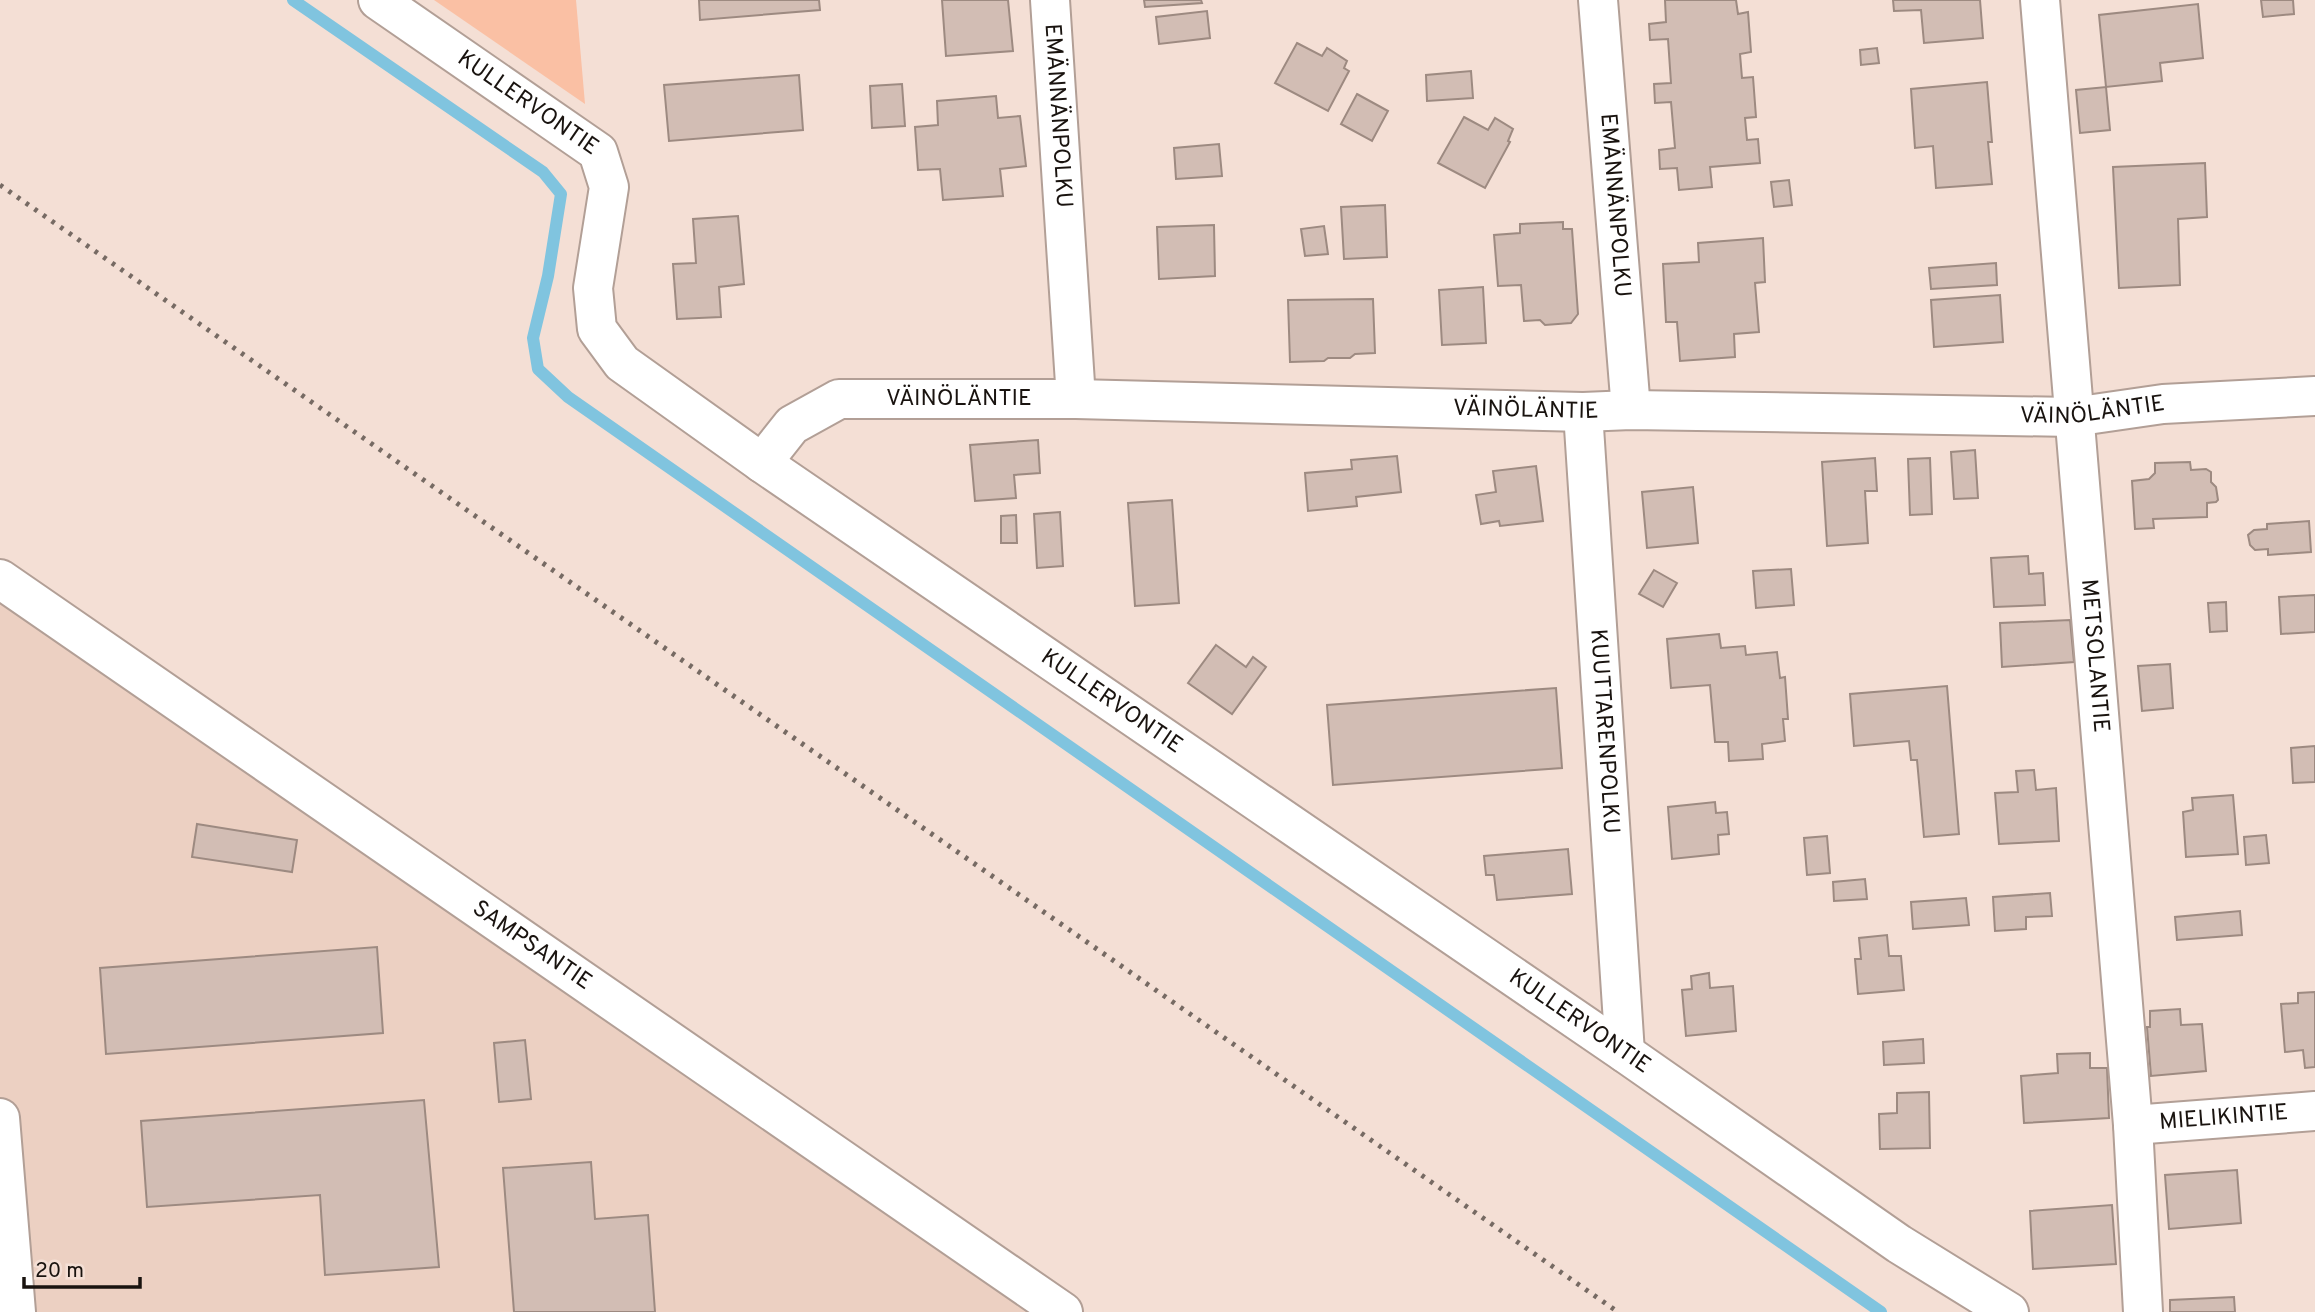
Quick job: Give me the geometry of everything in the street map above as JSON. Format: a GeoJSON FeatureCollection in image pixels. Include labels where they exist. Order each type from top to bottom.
{"type":"FeatureCollection","features":[{"type":"Feature","properties":{"kind":"street","name":"KULLERVONTIE"},"geometry":{"type":"LineString","coordinates":[[377,0],[598,152],[609,187],[593,288],[597,329],[622,363],[762,463],[1625,1052],[1899,1244],[2009,1312]]}},
{"type":"Feature","properties":{"kind":"street","name":"EMÄNNÄNPOLKU"},"geometry":{"type":"LineString","coordinates":[[1050,0],[1076,399]]}},
{"type":"Feature","properties":{"kind":"street","name":"EMÄNNÄNPOLKU"},"geometry":{"type":"LineString","coordinates":[[1598,0],[1631,410]]}},
{"type":"Feature","properties":{"kind":"street","name":"METSOLANTIE"},"geometry":{"type":"LineString","coordinates":[[2040,0],[2133,1125],[2143,1312]]}},
{"type":"Feature","properties":{"kind":"street","name":"VÄINÖLÄNTIE"},"geometry":{"type":"LineString","coordinates":[[762,463],[792,425],[839,399],[1076,399],[1583,412],[1631,410],[2073,417],[2163,404],[2315,396]]}},
{"type":"Feature","properties":{"kind":"street","name":"KUUTTARENPOLKU"},"geometry":{"type":"LineString","coordinates":[[1583,412],[1625,1052]]}},
{"type":"Feature","properties":{"kind":"street","name":"SAMPSANTIE"},"geometry":{"type":"LineString","coordinates":[[0,579],[1063,1312]]}},
{"type":"Feature","properties":{"kind":"street","name":"MIELIKINTIE"},"geometry":{"type":"LineString","coordinates":[[2133,1125],[2315,1111]]}},
{"type":"Feature","properties":{"kind":"street"},"geometry":{"type":"LineString","coordinates":[[0,1118],[16,1312]]}},
{"type":"Feature","properties":{"kind":"shaded area"},"geometry":{"type":"Polygon","coordinates":[[[434,0],[576,0],[585,104],[434,0]]]}},
{"type":"Feature","properties":{"kind":"shaded area"},"geometry":{"type":"Polygon","coordinates":[[[0,590],[1029,1312],[0,1312],[0,590]]]}},
{"type":"Feature","properties":{"kind":"building"},"geometry":{"type":"Polygon","coordinates":[[[699,0],[819,0],[820,10],[700,20],[699,0]]]}},
{"type":"Feature","properties":{"kind":"building"},"geometry":{"type":"Polygon","coordinates":[[[942,0],[1008,0],[1013,51],[946,56],[942,0]]]}},
{"type":"Feature","properties":{"kind":"building"},"geometry":{"type":"Polygon","coordinates":[[[1144,0],[1201,0],[1202,3],[1145,7],[1144,0]]]}},
{"type":"Feature","properties":{"kind":"building"},"geometry":{"type":"Polygon","coordinates":[[[1665,0],[1736,0],[1738,14],[1748,12],[1751,52],[1740,54],[1742,78],[1753,77],[1756,117],[1745,118],[1747,140],[1758,139],[1760,163],[1710,167],[1712,187],[1679,190],[1677,168],[1660,169],[1659,150],[1675,148],[1671,102],[1655,103],[1654,84],[1671,83],[1668,39],[1650,40],[1649,24],[1666,22],[1665,0]]]}},
{"type":"Feature","properties":{"kind":"building"},"geometry":{"type":"Polygon","coordinates":[[[1893,0],[1980,0],[1983,38],[1924,43],[1921,10],[1894,11],[1893,0]]]}},
{"type":"Feature","properties":{"kind":"building"},"geometry":{"type":"Polygon","coordinates":[[[2261,0],[2293,0],[2294,14],[2263,17],[2261,0]]]}},
{"type":"Feature","properties":{"kind":"building"},"geometry":{"type":"Polygon","coordinates":[[[2198,4],[2203,58],[2160,63],[2162,81],[2106,87],[2099,15],[2198,4]]]}},
{"type":"Feature","properties":{"kind":"building"},"geometry":{"type":"Polygon","coordinates":[[[1207,11],[1210,38],[1159,44],[1156,17],[1207,11]]]}},
{"type":"Feature","properties":{"kind":"building"},"geometry":{"type":"Polygon","coordinates":[[[1297,43],[1322,56],[1327,48],[1347,61],[1344,68],[1349,71],[1328,111],[1275,83],[1297,43]]]}},
{"type":"Feature","properties":{"kind":"building"},"geometry":{"type":"Polygon","coordinates":[[[1877,48],[1879,63],[1861,65],[1860,50],[1877,48]]]}},
{"type":"Feature","properties":{"kind":"building"},"geometry":{"type":"Polygon","coordinates":[[[1471,71],[1473,98],[1427,101],[1426,75],[1471,71]]]}},
{"type":"Feature","properties":{"kind":"building"},"geometry":{"type":"Polygon","coordinates":[[[799,75],[803,130],[669,141],[664,85],[799,75]]]}},
{"type":"Feature","properties":{"kind":"building"},"geometry":{"type":"Polygon","coordinates":[[[1987,82],[1992,184],[1936,188],[1933,146],[1915,148],[1911,89],[1987,82]]]}},
{"type":"Feature","properties":{"kind":"building"},"geometry":{"type":"Polygon","coordinates":[[[902,84],[905,126],[872,128],[870,86],[902,84]]]}},
{"type":"Feature","properties":{"kind":"building"},"geometry":{"type":"Polygon","coordinates":[[[2106,87],[2110,130],[2080,133],[2076,90],[2106,87]]]}},
{"type":"Feature","properties":{"kind":"building"},"geometry":{"type":"Polygon","coordinates":[[[1357,94],[1388,111],[1372,141],[1341,124],[1357,94]]]}},
{"type":"Feature","properties":{"kind":"building"},"geometry":{"type":"Polygon","coordinates":[[[996,96],[998,118],[1020,116],[1026,166],[1000,169],[1003,196],[943,200],[940,169],[918,170],[915,127],[938,125],[937,101],[996,96]]]}},
{"type":"Feature","properties":{"kind":"building"},"geometry":{"type":"Polygon","coordinates":[[[1464,117],[1488,130],[1495,118],[1513,129],[1508,141],[1510,142],[1485,188],[1438,163],[1464,117]]]}},
{"type":"Feature","properties":{"kind":"building"},"geometry":{"type":"Polygon","coordinates":[[[1219,144],[1222,176],[1176,179],[1174,148],[1219,144]]]}},
{"type":"Feature","properties":{"kind":"building"},"geometry":{"type":"Polygon","coordinates":[[[2205,163],[2207,217],[2178,219],[2180,285],[2119,288],[2113,167],[2205,163]]]}},
{"type":"Feature","properties":{"kind":"building"},"geometry":{"type":"Polygon","coordinates":[[[1789,180],[1792,205],[1774,207],[1771,182],[1789,180]]]}},
{"type":"Feature","properties":{"kind":"building"},"geometry":{"type":"Polygon","coordinates":[[[1385,205],[1387,257],[1344,259],[1341,207],[1385,205]]]}},
{"type":"Feature","properties":{"kind":"building"},"geometry":{"type":"Polygon","coordinates":[[[738,216],[744,284],[719,287],[721,317],[677,319],[673,264],[696,263],[693,219],[738,216]]]}},
{"type":"Feature","properties":{"kind":"building"},"geometry":{"type":"Polygon","coordinates":[[[1563,222],[1563,229],[1572,229],[1578,314],[1571,323],[1545,325],[1540,320],[1524,321],[1521,285],[1498,286],[1494,235],[1520,233],[1520,224],[1563,222]]]}},
{"type":"Feature","properties":{"kind":"building"},"geometry":{"type":"Polygon","coordinates":[[[1214,225],[1215,276],[1159,279],[1157,227],[1214,225]]]}},
{"type":"Feature","properties":{"kind":"building"},"geometry":{"type":"Polygon","coordinates":[[[1324,226],[1328,254],[1305,256],[1301,229],[1324,226]]]}},
{"type":"Feature","properties":{"kind":"building"},"geometry":{"type":"Polygon","coordinates":[[[1763,238],[1765,282],[1755,283],[1759,332],[1734,334],[1735,357],[1680,361],[1677,322],[1666,322],[1663,264],[1699,262],[1698,243],[1763,238]]]}},
{"type":"Feature","properties":{"kind":"building"},"geometry":{"type":"Polygon","coordinates":[[[1996,263],[1997,285],[1931,289],[1929,268],[1996,263]]]}},
{"type":"Feature","properties":{"kind":"building"},"geometry":{"type":"Polygon","coordinates":[[[1483,287],[1486,343],[1442,345],[1439,290],[1483,287]]]}},
{"type":"Feature","properties":{"kind":"building"},"geometry":{"type":"Polygon","coordinates":[[[2000,295],[2003,342],[1934,347],[1931,300],[2000,295]]]}},
{"type":"Feature","properties":{"kind":"building"},"geometry":{"type":"Polygon","coordinates":[[[1373,299],[1375,353],[1355,354],[1350,358],[1328,358],[1324,361],[1290,362],[1288,300],[1373,299]]]}},
{"type":"Feature","properties":{"kind":"building"},"geometry":{"type":"Polygon","coordinates":[[[1038,440],[1040,473],[1014,475],[1016,498],[975,501],[970,445],[1038,440]]]}},
{"type":"Feature","properties":{"kind":"building"},"geometry":{"type":"Polygon","coordinates":[[[1975,450],[1978,498],[1954,499],[1951,452],[1975,450]]]}},
{"type":"Feature","properties":{"kind":"building"},"geometry":{"type":"Polygon","coordinates":[[[1397,456],[1401,492],[1356,497],[1357,506],[1308,511],[1305,473],[1352,469],[1351,460],[1397,456]]]}},
{"type":"Feature","properties":{"kind":"building"},"geometry":{"type":"Polygon","coordinates":[[[1875,458],[1877,491],[1865,491],[1868,543],[1827,546],[1822,462],[1875,458]]]}},
{"type":"Feature","properties":{"kind":"building"},"geometry":{"type":"Polygon","coordinates":[[[1930,458],[1932,514],[1910,515],[1908,459],[1930,458]]]}},
{"type":"Feature","properties":{"kind":"building"},"geometry":{"type":"Polygon","coordinates":[[[2190,462],[2191,470],[2206,469],[2211,472],[2211,482],[2216,487],[2218,500],[2207,503],[2207,517],[2153,519],[2154,528],[2135,529],[2132,481],[2149,479],[2155,473],[2155,463],[2190,462]]]}},
{"type":"Feature","properties":{"kind":"building"},"geometry":{"type":"Polygon","coordinates":[[[1536,466],[1543,521],[1500,526],[1499,521],[1481,524],[1476,495],[1496,492],[1493,471],[1536,466]]]}},
{"type":"Feature","properties":{"kind":"building"},"geometry":{"type":"Polygon","coordinates":[[[1693,487],[1698,543],[1647,548],[1642,492],[1693,487]]]}},
{"type":"Feature","properties":{"kind":"building"},"geometry":{"type":"Polygon","coordinates":[[[1172,500],[1179,603],[1135,606],[1128,503],[1172,500]]]}},
{"type":"Feature","properties":{"kind":"building"},"geometry":{"type":"Polygon","coordinates":[[[1060,512],[1063,566],[1037,568],[1034,514],[1060,512]]]}},
{"type":"Feature","properties":{"kind":"building"},"geometry":{"type":"Polygon","coordinates":[[[1016,515],[1017,543],[1001,543],[1001,516],[1016,515]]]}},
{"type":"Feature","properties":{"kind":"building"},"geometry":{"type":"Polygon","coordinates":[[[2309,521],[2311,552],[2268,555],[2268,549],[2255,550],[2250,545],[2248,535],[2254,530],[2267,529],[2267,524],[2309,521]]]}},
{"type":"Feature","properties":{"kind":"building"},"geometry":{"type":"Polygon","coordinates":[[[2028,556],[2029,574],[2043,573],[2045,605],[1994,607],[1991,558],[2028,556]]]}},
{"type":"Feature","properties":{"kind":"building"},"geometry":{"type":"Polygon","coordinates":[[[1791,569],[1794,605],[1756,608],[1753,571],[1791,569]]]}},
{"type":"Feature","properties":{"kind":"building"},"geometry":{"type":"Polygon","coordinates":[[[1654,570],[1677,583],[1663,607],[1639,594],[1654,570]]]}},
{"type":"Feature","properties":{"kind":"building"},"geometry":{"type":"Polygon","coordinates":[[[2315,595],[2315,632],[2281,634],[2279,597],[2315,595]]]}},
{"type":"Feature","properties":{"kind":"building"},"geometry":{"type":"Polygon","coordinates":[[[2226,602],[2227,631],[2210,632],[2208,603],[2226,602]]]}},
{"type":"Feature","properties":{"kind":"building"},"geometry":{"type":"Polygon","coordinates":[[[2070,620],[2074,662],[2002,667],[2000,623],[2070,620]]]}},
{"type":"Feature","properties":{"kind":"building"},"geometry":{"type":"Polygon","coordinates":[[[1719,634],[1721,648],[1745,646],[1746,655],[1777,652],[1780,678],[1785,677],[1788,719],[1783,719],[1785,741],[1762,744],[1763,759],[1729,761],[1728,742],[1715,742],[1710,685],[1671,688],[1667,639],[1719,634]]]}},
{"type":"Feature","properties":{"kind":"building"},"geometry":{"type":"Polygon","coordinates":[[[1216,645],[1246,667],[1253,657],[1266,667],[1232,714],[1188,683],[1216,645]]]}},
{"type":"Feature","properties":{"kind":"building"},"geometry":{"type":"Polygon","coordinates":[[[2170,664],[2173,708],[2142,711],[2138,666],[2170,664]]]}},
{"type":"Feature","properties":{"kind":"building"},"geometry":{"type":"Polygon","coordinates":[[[1947,686],[1959,834],[1924,837],[1917,760],[1911,760],[1909,741],[1854,746],[1850,694],[1947,686]]]}},
{"type":"Feature","properties":{"kind":"building"},"geometry":{"type":"Polygon","coordinates":[[[1556,688],[1562,768],[1333,785],[1327,705],[1556,688]]]}},
{"type":"Feature","properties":{"kind":"building"},"geometry":{"type":"Polygon","coordinates":[[[2315,746],[2315,782],[2293,783],[2291,748],[2315,746]]]}},
{"type":"Feature","properties":{"kind":"building"},"geometry":{"type":"Polygon","coordinates":[[[2034,770],[2036,790],[2056,788],[2059,841],[1999,844],[1995,793],[2018,792],[2016,771],[2034,770]]]}},
{"type":"Feature","properties":{"kind":"building"},"geometry":{"type":"Polygon","coordinates":[[[2233,795],[2238,854],[2186,857],[2183,812],[2193,810],[2192,798],[2233,795]]]}},
{"type":"Feature","properties":{"kind":"building"},"geometry":{"type":"Polygon","coordinates":[[[1715,802],[1716,813],[1727,812],[1729,834],[1718,835],[1719,854],[1672,859],[1668,807],[1715,802]]]}},
{"type":"Feature","properties":{"kind":"building"},"geometry":{"type":"Polygon","coordinates":[[[197,824],[297,840],[292,872],[192,857],[197,824]]]}},
{"type":"Feature","properties":{"kind":"building"},"geometry":{"type":"Polygon","coordinates":[[[2266,835],[2269,863],[2246,865],[2244,837],[2266,835]]]}},
{"type":"Feature","properties":{"kind":"building"},"geometry":{"type":"Polygon","coordinates":[[[1827,836],[1830,873],[1807,875],[1804,838],[1827,836]]]}},
{"type":"Feature","properties":{"kind":"building"},"geometry":{"type":"Polygon","coordinates":[[[1568,849],[1572,894],[1497,900],[1494,875],[1486,875],[1484,856],[1568,849]]]}},
{"type":"Feature","properties":{"kind":"building"},"geometry":{"type":"Polygon","coordinates":[[[1865,879],[1867,899],[1834,901],[1833,882],[1865,879]]]}},
{"type":"Feature","properties":{"kind":"building"},"geometry":{"type":"Polygon","coordinates":[[[2050,893],[2052,916],[2026,917],[2026,929],[1995,931],[1993,897],[2050,893]]]}},
{"type":"Feature","properties":{"kind":"building"},"geometry":{"type":"Polygon","coordinates":[[[1966,898],[1969,925],[1913,929],[1911,902],[1966,898]]]}},
{"type":"Feature","properties":{"kind":"building"},"geometry":{"type":"Polygon","coordinates":[[[2240,911],[2242,935],[2177,940],[2175,917],[2240,911]]]}},
{"type":"Feature","properties":{"kind":"building"},"geometry":{"type":"Polygon","coordinates":[[[1887,935],[1889,956],[1901,956],[1904,990],[1858,994],[1855,959],[1861,959],[1859,938],[1887,935]]]}},
{"type":"Feature","properties":{"kind":"building"},"geometry":{"type":"Polygon","coordinates":[[[377,947],[383,1033],[106,1054],[100,968],[377,947]]]}},
{"type":"Feature","properties":{"kind":"building"},"geometry":{"type":"Polygon","coordinates":[[[1709,973],[1710,988],[1733,986],[1736,1031],[1686,1036],[1682,990],[1692,989],[1691,976],[1709,973]]]}},
{"type":"Feature","properties":{"kind":"building"},"geometry":{"type":"Polygon","coordinates":[[[2315,992],[2315,1067],[2305,1068],[2303,1050],[2285,1052],[2281,1004],[2298,1003],[2298,993],[2315,992]]]}},
{"type":"Feature","properties":{"kind":"building"},"geometry":{"type":"Polygon","coordinates":[[[2180,1009],[2181,1025],[2202,1024],[2206,1071],[2151,1076],[2147,1027],[2150,1027],[2150,1011],[2180,1009]]]}},
{"type":"Feature","properties":{"kind":"building"},"geometry":{"type":"Polygon","coordinates":[[[1923,1039],[1924,1063],[1884,1065],[1883,1042],[1923,1039]]]}},
{"type":"Feature","properties":{"kind":"building"},"geometry":{"type":"Polygon","coordinates":[[[525,1040],[531,1099],[499,1102],[494,1043],[525,1040]]]}},
{"type":"Feature","properties":{"kind":"building"},"geometry":{"type":"Polygon","coordinates":[[[2090,1053],[2090,1068],[2107,1068],[2109,1118],[2024,1123],[2021,1076],[2058,1073],[2057,1054],[2090,1053]]]}},
{"type":"Feature","properties":{"kind":"building"},"geometry":{"type":"Polygon","coordinates":[[[1929,1092],[1930,1148],[1880,1149],[1879,1114],[1897,1113],[1897,1093],[1929,1092]]]}},
{"type":"Feature","properties":{"kind":"building"},"geometry":{"type":"Polygon","coordinates":[[[424,1100],[439,1267],[325,1275],[320,1195],[147,1207],[141,1121],[424,1100]]]}},
{"type":"Feature","properties":{"kind":"building"},"geometry":{"type":"Polygon","coordinates":[[[591,1162],[595,1219],[648,1215],[655,1312],[514,1312],[503,1168],[591,1162]]]}},
{"type":"Feature","properties":{"kind":"building"},"geometry":{"type":"Polygon","coordinates":[[[2237,1170],[2241,1223],[2169,1229],[2165,1175],[2237,1170]]]}},
{"type":"Feature","properties":{"kind":"building"},"geometry":{"type":"Polygon","coordinates":[[[2112,1205],[2116,1264],[2033,1269],[2030,1211],[2112,1205]]]}},
{"type":"Feature","properties":{"kind":"building"},"geometry":{"type":"Polygon","coordinates":[[[2234,1297],[2235,1312],[2170,1312],[2170,1300],[2234,1297]]]}},
{"type":"Feature","properties":{"kind":"waterway"},"geometry":{"type":"LineString","coordinates":[[293,0],[543,172],[561,194],[548,276],[533,338],[538,369],[568,397],[1881,1312]]}},
{"type":"Feature","properties":{"kind":"railway"},"geometry":{"type":"LineString","coordinates":[[0,185],[1618,1312]]}}]}
